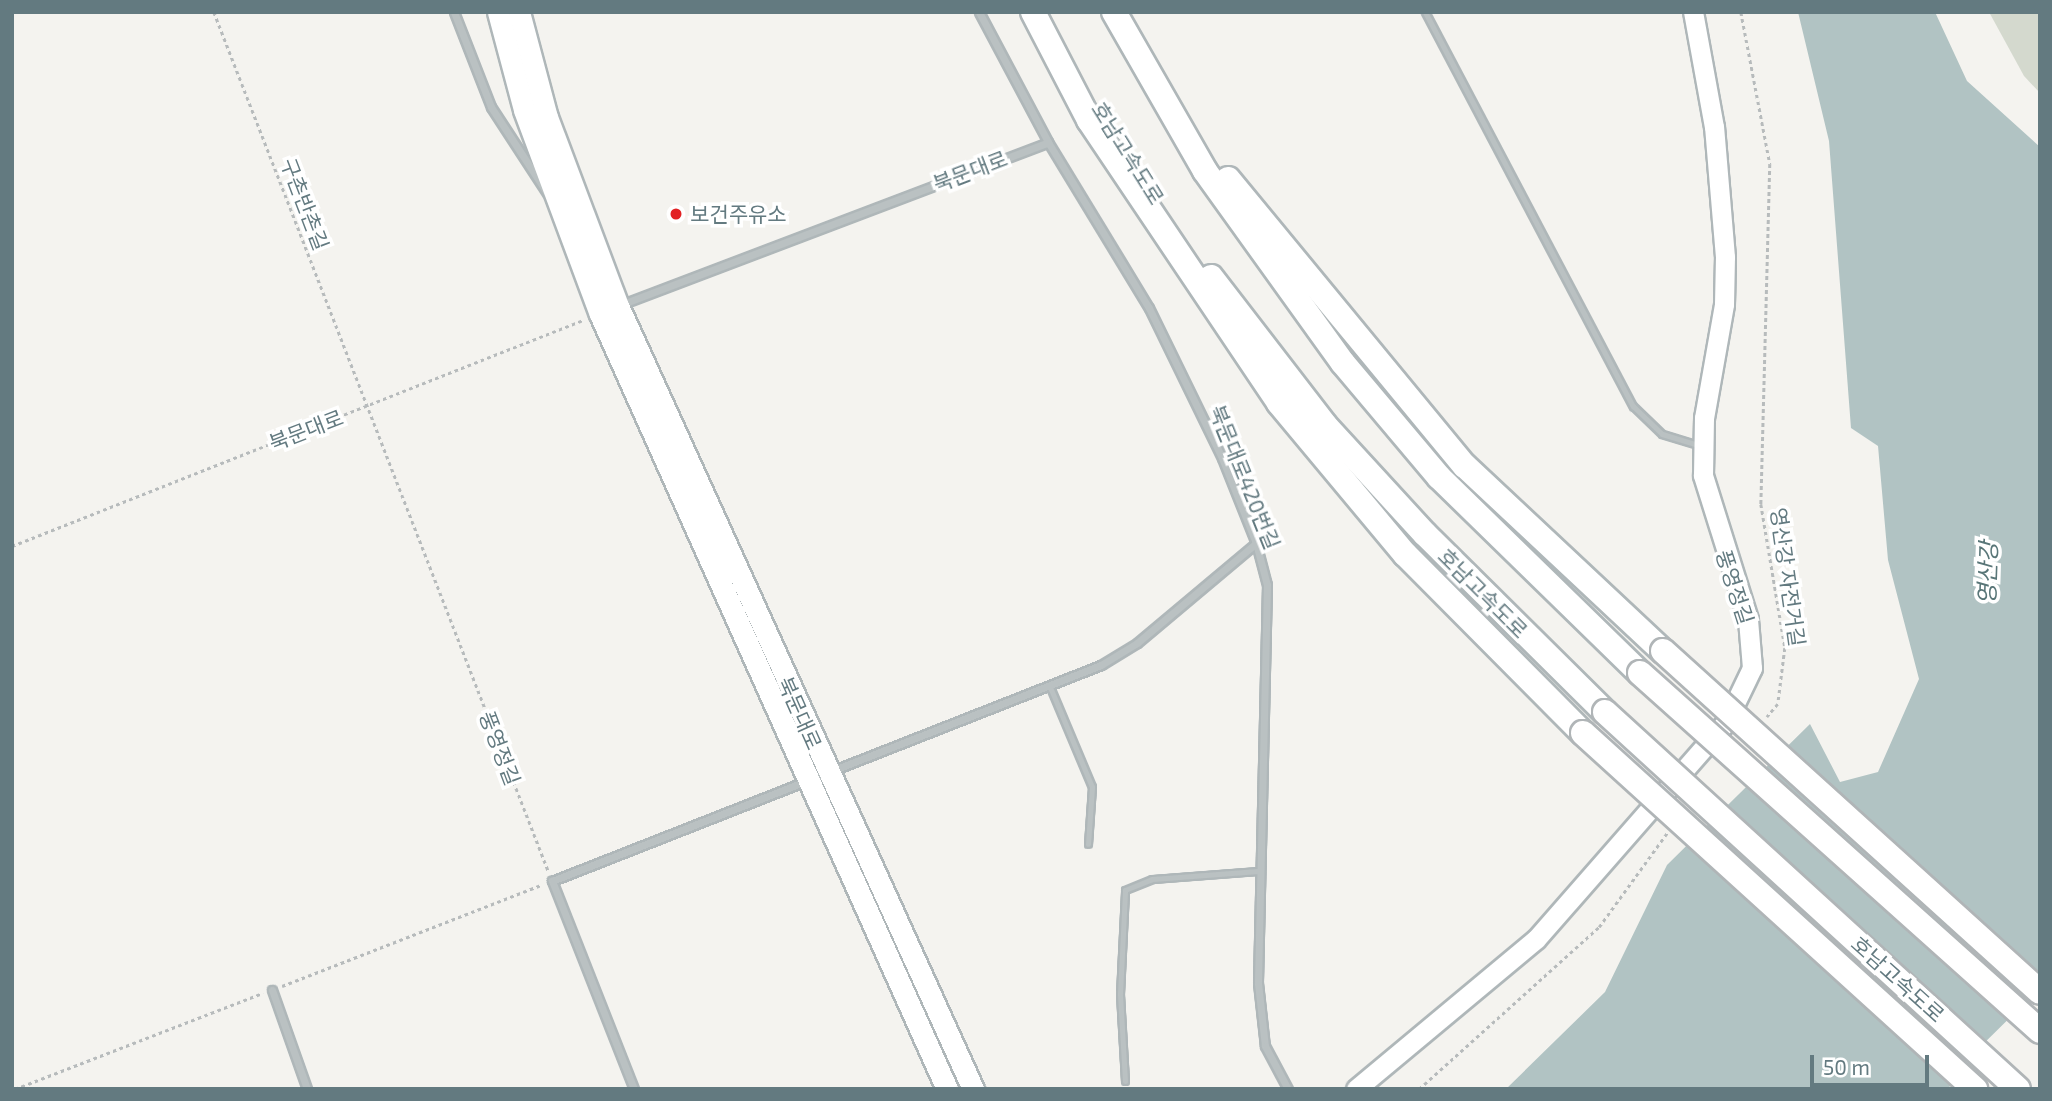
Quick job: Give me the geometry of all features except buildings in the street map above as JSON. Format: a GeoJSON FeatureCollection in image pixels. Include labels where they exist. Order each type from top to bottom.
{"type":"FeatureCollection","features":[{"type":"Feature","properties":{"kind":"highway"},"geometry":{"type":"LineString","coordinates":[[1033,12],[1089,120],[1279,403],[1405,554],[1583,733],[1975,1089]]}},
{"type":"Feature","properties":{"kind":"highway","name":"호남고속도로"},"geometry":{"type":"LineString","coordinates":[[1046,12],[1157,201],[1268,354],[1425,534],[1605,712],[2018,1089]]}},
{"type":"Feature","properties":{"kind":"highway"},"geometry":{"type":"LineString","coordinates":[[1114,12],[1212,181],[1343,363],[1492,531],[1640,673],[2040,1031]]}},
{"type":"Feature","properties":{"kind":"highway"},"geometry":{"type":"LineString","coordinates":[[1133,12],[1210,153],[1393,383],[1465,466],[1663,651],[2040,992]]}},
{"type":"Feature","properties":{"kind":"main road","name":"북문대로"},"geometry":{"type":"LineString","coordinates":[[498,12],[523,110],[557,208],[609,310],[818,777],[947,1089]]}},
{"type":"Feature","properties":{"kind":"main road","name":"북문대로"},"geometry":{"type":"LineString","coordinates":[[519,12],[547,117],[609,310]]}},
{"type":"Feature","properties":{"kind":"main road","name":"북문대로"},"geometry":{"type":"LineString","coordinates":[[818,777],[973,1089]]}},
{"type":"Feature","properties":{"kind":"street"},"geometry":{"type":"LineString","coordinates":[[454,12],[491,107],[557,208]]}},
{"type":"Feature","properties":{"kind":"street","name":"북문대로420번길"},"geometry":{"type":"LineString","coordinates":[[979,12],[1048,142],[1149,308],[1222,458],[1256,543],[1267,585],[1258,871],[1261,1018],[1265,1046],[1288,1089]]}},
{"type":"Feature","properties":{"kind":"street","name":"풍영정길"},"geometry":{"type":"LineString","coordinates":[[1356,1089],[1536,939],[1670,791],[1746,688],[1753,659],[1748,619],[1712,513],[1702,446],[1724,304],[1725,257],[1714,127],[1693,12]]}},
{"type":"Feature","properties":{"kind":"street","name":"북문대로"},"geometry":{"type":"LineString","coordinates":[[609,310],[1048,142]]}},
{"type":"Feature","properties":{"kind":"street","name":"북문대로"},"geometry":{"type":"LineString","coordinates":[[552,881],[1050,687],[1122,654],[1256,543]]}},
{"type":"Feature","properties":{"kind":"street"},"geometry":{"type":"LineString","coordinates":[[552,881],[634,1089]]}},
{"type":"Feature","properties":{"kind":"street"},"geometry":{"type":"LineString","coordinates":[[272,990],[307,1089]]}},
{"type":"Feature","properties":{"kind":"lane"},"geometry":{"type":"LineString","coordinates":[[1425,12],[1584,323],[1633,406],[1662,434],[1702,446]]}},
{"type":"Feature","properties":{"kind":"lane"},"geometry":{"type":"LineString","coordinates":[[1050,687],[1092,787],[1088,844]]}},
{"type":"Feature","properties":{"kind":"lane"},"geometry":{"type":"LineString","coordinates":[[1125,1081],[1120,994],[1125,890],[1152,878],[1258,871]]}},
{"type":"Feature","properties":{"kind":"path","name":"구촌반촌길"},"geometry":{"type":"LineString","coordinates":[[214,12],[366,407]]}},
{"type":"Feature","properties":{"kind":"path","name":"영산강 자전거길"},"geometry":{"type":"LineString","coordinates":[[1741,12],[1770,164],[1761,504],[1785,648],[1778,704],[1761,724]]}},
{"type":"Feature","properties":{"kind":"path","name":"북문대로"},"geometry":{"type":"LineString","coordinates":[[12,546],[609,310]]}},
{"type":"Feature","properties":{"kind":"path","name":"풍영정길"},"geometry":{"type":"LineString","coordinates":[[366,407],[552,881]]}},
{"type":"Feature","properties":{"kind":"path"},"geometry":{"type":"LineString","coordinates":[[1419,1089],[1599,926],[1674,825]]}},
{"type":"Feature","properties":{"kind":"shaded area"},"geometry":{"type":"Polygon","coordinates":[[[1989,12],[2040,12],[2040,93],[2024,76],[1989,12]]]}},
{"type":"Feature","properties":{"kind":"water","name":"영산강"},"geometry":{"type":"Polygon","coordinates":[[[1798,12],[1935,12],[1967,81],[2040,147],[2040,988],[1969,1058],[1948,1089],[1506,1089],[1605,992],[1667,865],[1810,724],[1840,782],[1878,772],[1919,679],[1888,560],[1878,446],[1851,428],[1829,141],[1798,12]]]}},
{"type":"Feature","properties":{"kind":"place","name":"보건주유소"},"geometry":{"type":"Point","coordinates":[676,214]}}]}
